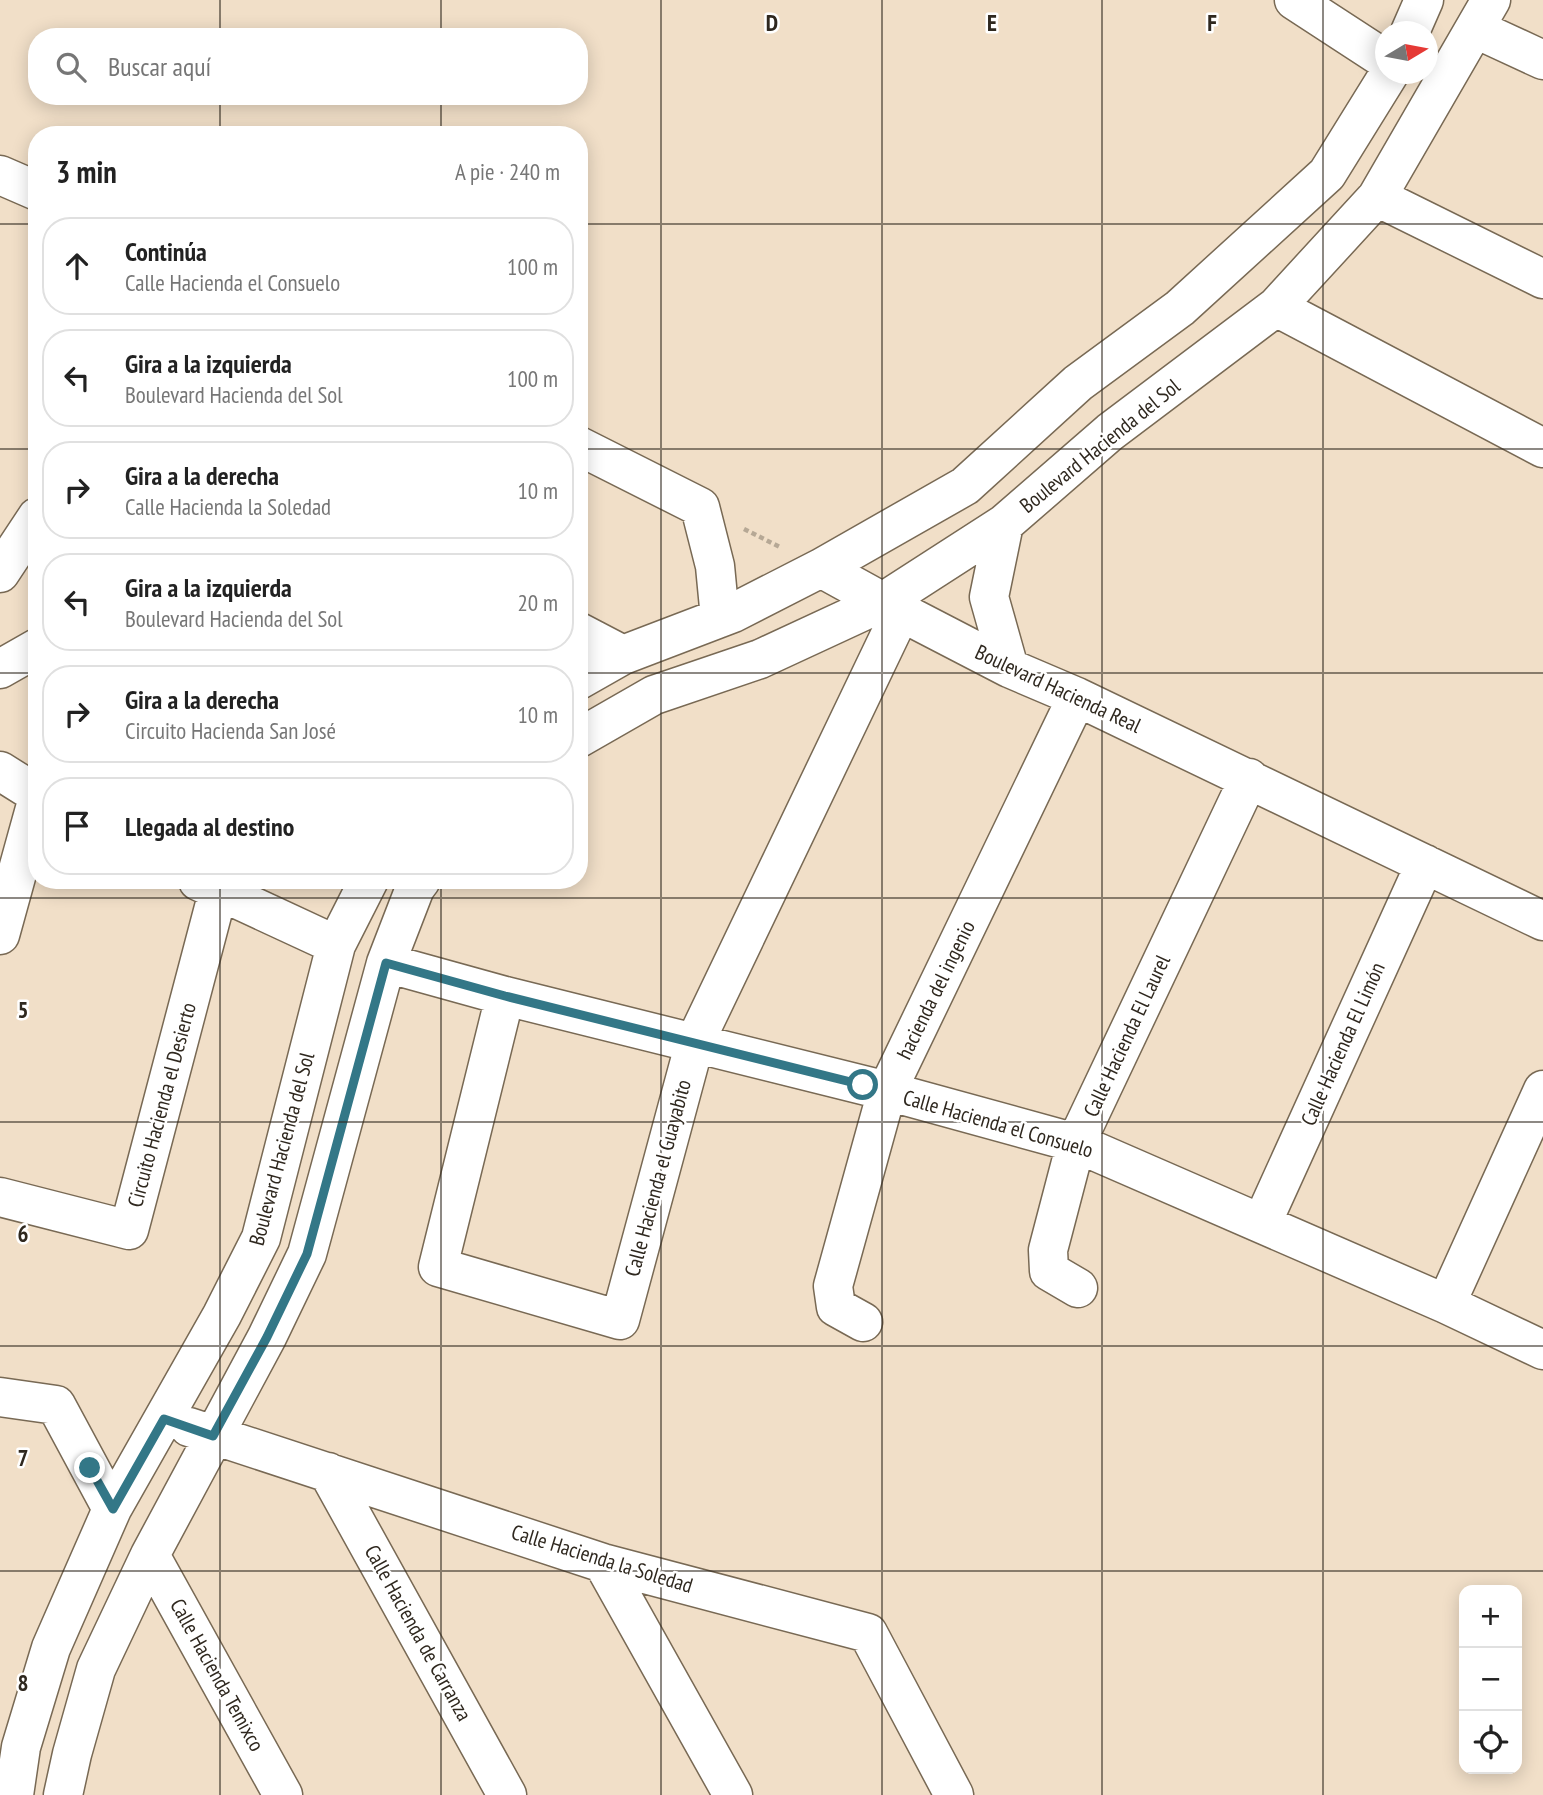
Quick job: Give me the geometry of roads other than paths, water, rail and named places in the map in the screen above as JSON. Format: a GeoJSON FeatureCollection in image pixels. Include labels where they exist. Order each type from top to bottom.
{"type":"FeatureCollection","features":[{"type":"Feature","properties":{"kind":"street"},"geometry":{"type":"LineString","coordinates":[[1294,0],[1375,53]]}},
{"type":"Feature","properties":{"kind":"street"},"geometry":{"type":"LineString","coordinates":[[1415,21],[1424,0]]}},
{"type":"Feature","properties":{"kind":"street"},"geometry":{"type":"LineString","coordinates":[[1483,15],[1543,60]]}},
{"type":"Feature","properties":{"kind":"street","name":"Boulevard Hacienda del Sol"},"geometry":{"type":"LineString","coordinates":[[1438,72],[1483,15]]}},
{"type":"Feature","properties":{"kind":"street"},"geometry":{"type":"LineString","coordinates":[[588,675],[623,655],[720,618],[821,568],[965,486],[1078,383],[1180,308],[1327,174],[1383,84]]}},
{"type":"Feature","properties":{"kind":"street","name":"Boulevard Hacienda del Sol"},"geometry":{"type":"LineString","coordinates":[[588,733],[654,695],[760,659],[892,607],[1004,524],[1110,432],[1276,307],[1377,197],[1432,84]]}},
{"type":"Feature","properties":{"kind":"street"},"geometry":{"type":"LineString","coordinates":[[0,175],[28,187]]}},
{"type":"Feature","properties":{"kind":"street"},"geometry":{"type":"LineString","coordinates":[[1377,197],[1543,279]]}},
{"type":"Feature","properties":{"kind":"street"},"geometry":{"type":"LineString","coordinates":[[1276,307],[1543,448]]}},
{"type":"Feature","properties":{"kind":"street"},"geometry":{"type":"LineString","coordinates":[[588,451],[699,507],[715,566],[720,618]]}},
{"type":"Feature","properties":{"kind":"street"},"geometry":{"type":"LineString","coordinates":[[1004,524],[989,597],[1009,668]]}},
{"type":"Feature","properties":{"kind":"street"},"geometry":{"type":"LineString","coordinates":[[0,573],[28,531]]}},
{"type":"Feature","properties":{"kind":"street","name":"Boulevard Hacienda Real"},"geometry":{"type":"LineString","coordinates":[[821,568],[1009,668],[1249,778],[1543,921]]}},
{"type":"Feature","properties":{"kind":"street","name":"Calle Hacienda el Guayabito"},"geometry":{"type":"LineString","coordinates":[[505,996],[438,1267],[620,1320],[695,1042],[892,607]]}},
{"type":"Feature","properties":{"kind":"street"},"geometry":{"type":"LineString","coordinates":[[588,637],[623,655]]}},
{"type":"Feature","properties":{"kind":"street"},"geometry":{"type":"LineString","coordinates":[[0,669],[28,653]]}},
{"type":"Feature","properties":{"kind":"street","name":"hacienda del ingenio"},"geometry":{"type":"LineString","coordinates":[[863,1322],[836,1307],[833,1286],[887,1091],[1077,697]]}},
{"type":"Feature","properties":{"kind":"street"},"geometry":{"type":"LineString","coordinates":[[0,771],[28,788]]}},
{"type":"Feature","properties":{"kind":"street","name":"Calle Hacienda El Laurel"},"geometry":{"type":"LineString","coordinates":[[1078,1288],[1049,1271],[1048,1250],[1076,1143],[1249,778]]}},
{"type":"Feature","properties":{"kind":"street"},"geometry":{"type":"LineString","coordinates":[[0,934],[28,833]]}},
{"type":"Feature","properties":{"kind":"street","name":"Calle Hacienda El Limón"},"geometry":{"type":"LineString","coordinates":[[1262,1223],[1425,864]]}},
{"type":"Feature","properties":{"kind":"street","name":"Circuito Hacienda el Desierto"},"geometry":{"type":"LineString","coordinates":[[0,1197],[129,1230],[206,889]]}},
{"type":"Feature","properties":{"kind":"street"},"geometry":{"type":"LineString","coordinates":[[214,889],[336,945]]}},
{"type":"Feature","properties":{"kind":"street","name":"Boulevard Hacienda del Sol"},"geometry":{"type":"LineString","coordinates":[[15,1795],[22,1748],[51,1648],[113,1509],[222,1315],[261,1238],[336,945],[364,889]]}},
{"type":"Feature","properties":{"kind":"street"},"geometry":{"type":"LineString","coordinates":[[63,1795],[96,1669],[150,1555],[267,1337],[307,1254],[386,963],[415,889]]}},
{"type":"Feature","properties":{"kind":"street","name":"Calle Hacienda el Consuelo"},"geometry":{"type":"LineString","coordinates":[[386,963],[505,996],[887,1091],[1076,1143],[1446,1304],[1543,1350]]}},
{"type":"Feature","properties":{"kind":"street"},"geometry":{"type":"LineString","coordinates":[[1446,1304],[1543,1090]]}},
{"type":"Feature","properties":{"kind":"street"},"geometry":{"type":"LineString","coordinates":[[0,1397],[56,1405],[113,1509]]}},
{"type":"Feature","properties":{"kind":"street","name":"Calle Hacienda la Soledad"},"geometry":{"type":"LineString","coordinates":[[164,1419],[603,1563],[868,1633],[954,1795]]}},
{"type":"Feature","properties":{"kind":"street","name":"Calle Hacienda de Carranza"},"geometry":{"type":"LineString","coordinates":[[328,1472],[507,1795]]}},
{"type":"Feature","properties":{"kind":"street","name":"Calle Hacienda Temixco"},"geometry":{"type":"LineString","coordinates":[[150,1555],[283,1795]]}},
{"type":"Feature","properties":{"kind":"street"},"geometry":{"type":"LineString","coordinates":[[603,1563],[733,1795]]}},
{"type":"Feature","properties":{"kind":"street"},"geometry":{"type":"LineString","coordinates":[[0,1710],[22,1748]]}}]}
